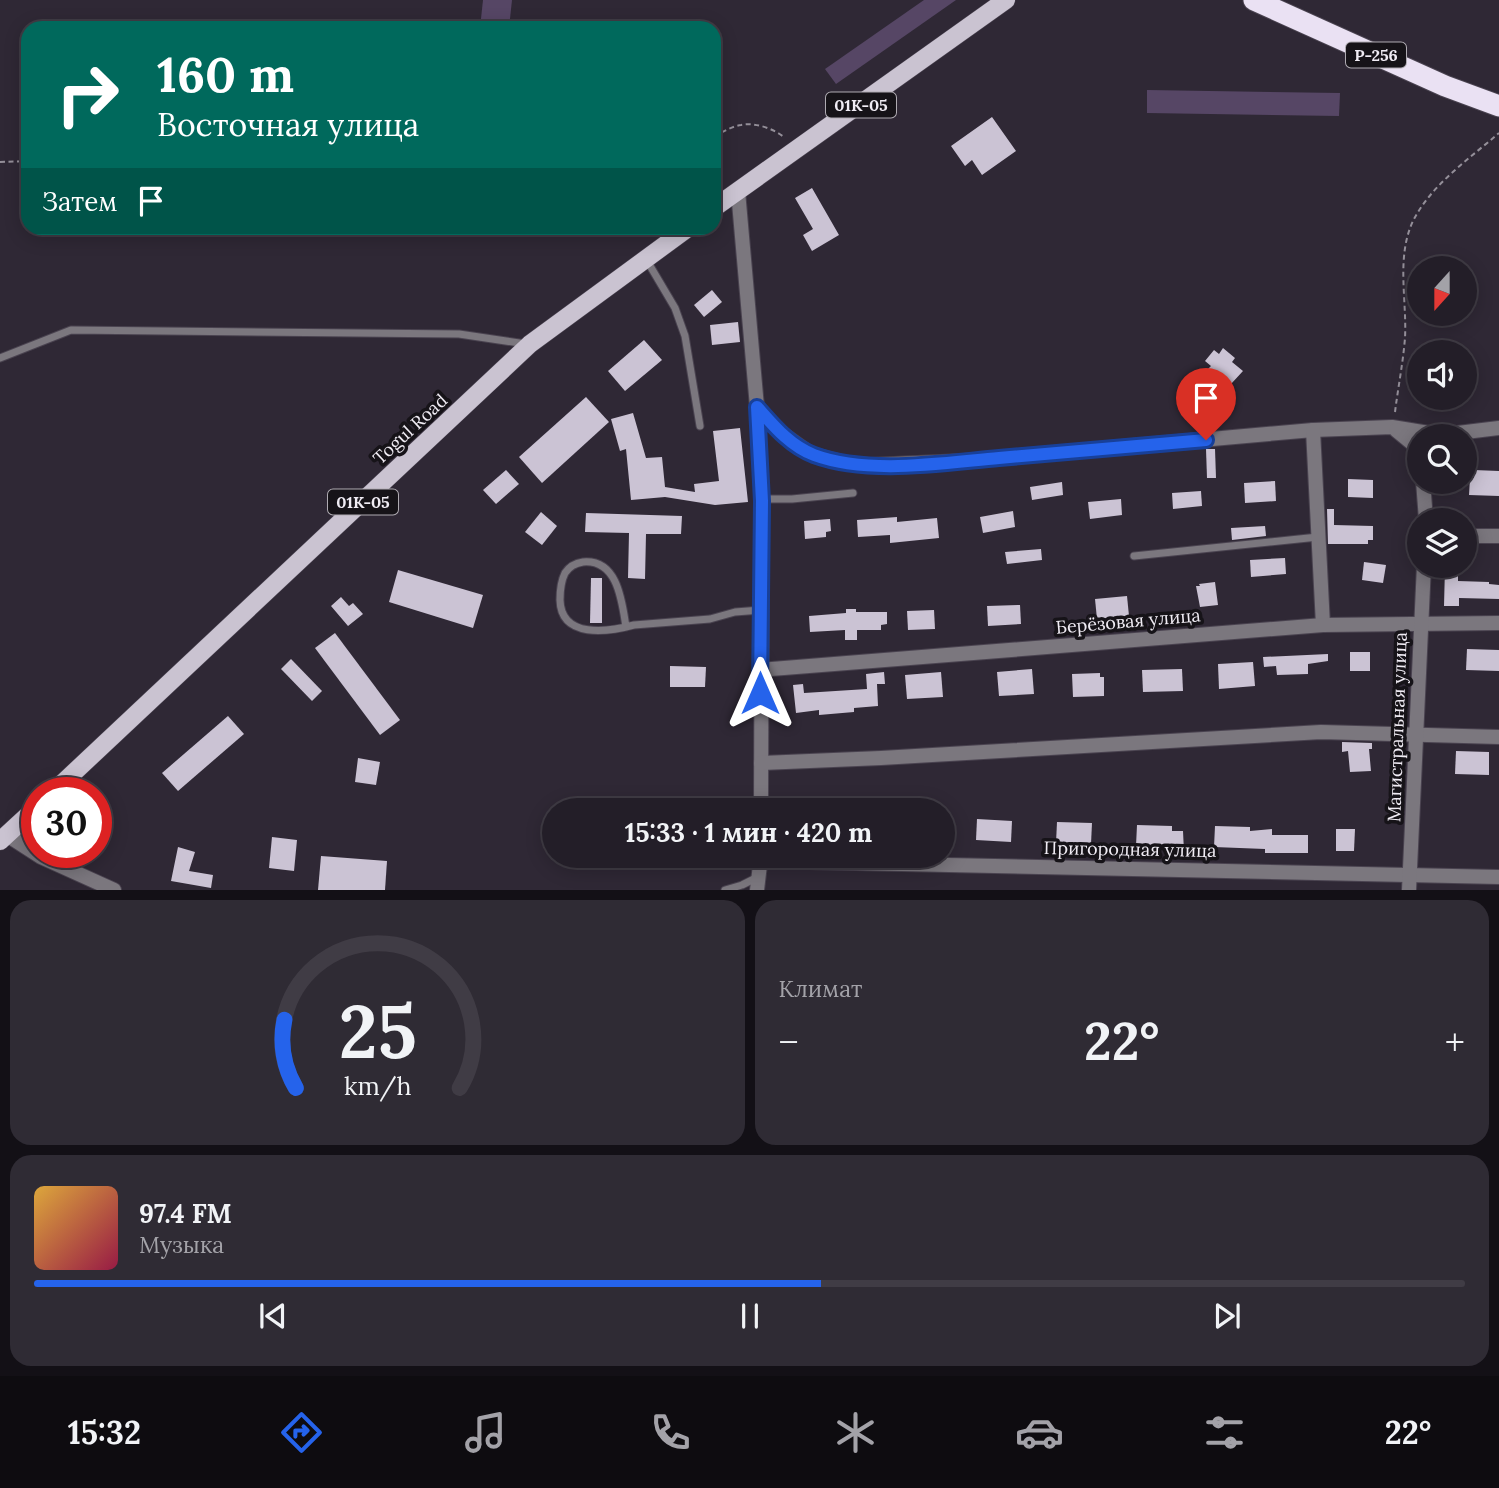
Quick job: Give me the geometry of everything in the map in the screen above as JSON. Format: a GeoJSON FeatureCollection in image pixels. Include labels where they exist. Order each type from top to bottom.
{"type":"FeatureCollection","features":[{"type":"Feature","properties":{"kind":"highway","name":"Р-256"},"geometry":{"type":"LineString","coordinates":[[1254,0],[1445,86],[1499,106]]}},
{"type":"Feature","properties":{"kind":"main road","name":"01К-05"},"geometry":{"type":"LineString","coordinates":[[721,203],[1006,0]]}},
{"type":"Feature","properties":{"kind":"main road","name":"Togul Road"},"geometry":{"type":"LineString","coordinates":[[69,777],[530,344],[679,235]]}},
{"type":"Feature","properties":{"kind":"main road"},"geometry":{"type":"LineString","coordinates":[[3,838],[21,822]]}},
{"type":"Feature","properties":{"kind":"street"},"geometry":{"type":"LineString","coordinates":[[738,191],[757,407],[762,499],[761,798]]}},
{"type":"Feature","properties":{"kind":"street"},"geometry":{"type":"LineString","coordinates":[[757,407],[780,432],[811,454],[845,463],[870,465],[964,461],[1313,430],[1392,427],[1441,435],[1499,428]]}},
{"type":"Feature","properties":{"kind":"street"},"geometry":{"type":"LineString","coordinates":[[1392,427],[1407,439]]}},
{"type":"Feature","properties":{"kind":"street"},"geometry":{"type":"LineString","coordinates":[[1313,430],[1323,625]]}},
{"type":"Feature","properties":{"kind":"street"},"geometry":{"type":"LineString","coordinates":[[1477,536],[1499,536]]}},
{"type":"Feature","properties":{"kind":"street","name":"Магистральная улица"},"geometry":{"type":"LineString","coordinates":[[1409,890],[1423,578]]}},
{"type":"Feature","properties":{"kind":"street","name":"Берёзовая улица"},"geometry":{"type":"LineString","coordinates":[[760,670],[1323,625],[1499,623]]}},
{"type":"Feature","properties":{"kind":"street"},"geometry":{"type":"LineString","coordinates":[[761,763],[1321,732],[1499,737]]}},
{"type":"Feature","properties":{"kind":"street"},"geometry":{"type":"LineString","coordinates":[[3,838],[114,890]]}},
{"type":"Feature","properties":{"kind":"street","name":"Пригородная улица"},"geometry":{"type":"LineString","coordinates":[[955,862],[1499,877]]}},
{"type":"Feature","properties":{"kind":"lane"},"geometry":{"type":"LineString","coordinates":[[646,259],[675,308],[685,335],[700,426]]}},
{"type":"Feature","properties":{"kind":"lane"},"geometry":{"type":"LineString","coordinates":[[0,358],[71,330],[459,334],[530,344]]}},
{"type":"Feature","properties":{"kind":"lane"},"geometry":{"type":"LineString","coordinates":[[762,499],[853,493]]}},
{"type":"Feature","properties":{"kind":"lane"},"geometry":{"type":"LineString","coordinates":[[1134,556],[1318,537]]}},
{"type":"Feature","properties":{"kind":"lane"},"geometry":{"type":"LineString","coordinates":[[626,627],[622,599],[611,575],[597,564],[587,562],[573,565],[561,584],[561,607],[564,617],[571,624],[592,632],[710,619],[735,611],[761,610]]}},
{"type":"Feature","properties":{"kind":"lane"},"geometry":{"type":"LineString","coordinates":[[725,890],[758,883]]}},
{"type":"Feature","properties":{"kind":"path"},"geometry":{"type":"LineString","coordinates":[[721,133],[742,124],[759,125],[781,134],[796,148]]}},
{"type":"Feature","properties":{"kind":"path"},"geometry":{"type":"LineString","coordinates":[[1392,427],[1405,338],[1404,259],[1407,237],[1414,219],[1440,185],[1499,133]]}},
{"type":"Feature","properties":{"kind":"path"},"geometry":{"type":"LineString","coordinates":[[0,162],[21,161]]}},
{"type":"Feature","properties":{"kind":"shaded area"},"geometry":{"type":"Polygon","coordinates":[[[483,0],[512,0],[510,21],[481,21],[483,0]]]}},
{"type":"Feature","properties":{"kind":"shaded area"},"geometry":{"type":"Polygon","coordinates":[[[924,0],[956,0],[836,84],[825,69],[924,0]]]}},
{"type":"Feature","properties":{"kind":"shaded area"},"geometry":{"type":"Polygon","coordinates":[[[1147,90],[1340,93],[1339,116],[1147,113],[1147,90]]]}},
{"type":"Feature","properties":{"kind":"building"},"geometry":{"type":"Polygon","coordinates":[[[992,117],[1016,151],[982,175],[972,160],[965,166],[951,146],[992,117]]]}},
{"type":"Feature","properties":{"kind":"building"},"geometry":{"type":"Polygon","coordinates":[[[812,188],[839,235],[812,251],[803,235],[813,229],[795,198],[812,188]]]}},
{"type":"Feature","properties":{"kind":"building"},"geometry":{"type":"Polygon","coordinates":[[[712,290],[722,302],[704,317],[694,305],[712,290]]]}},
{"type":"Feature","properties":{"kind":"building"},"geometry":{"type":"Polygon","coordinates":[[[738,322],[740,342],[712,345],[710,325],[738,322]]]}},
{"type":"Feature","properties":{"kind":"building"},"geometry":{"type":"Polygon","coordinates":[[[644,340],[662,360],[625,391],[608,371],[644,340]]]}},
{"type":"Feature","properties":{"kind":"building"},"geometry":{"type":"Polygon","coordinates":[[[1223,348],[1235,358],[1232,362],[1243,371],[1231,384],[1220,375],[1217,378],[1207,370],[1211,366],[1205,361],[1214,350],[1219,354],[1223,348]]]}},
{"type":"Feature","properties":{"kind":"building"},"geometry":{"type":"Polygon","coordinates":[[[586,397],[609,422],[542,483],[519,457],[586,397]]]}},
{"type":"Feature","properties":{"kind":"building"},"geometry":{"type":"Polygon","coordinates":[[[633,413],[646,458],[662,457],[665,487],[695,492],[694,484],[719,481],[713,431],[740,428],[748,502],[715,505],[665,497],[631,500],[626,449],[620,451],[611,419],[633,413]]]}},
{"type":"Feature","properties":{"kind":"building"},"geometry":{"type":"Polygon","coordinates":[[[1206,449],[1215,449],[1216,478],[1207,478],[1206,449]]]}},
{"type":"Feature","properties":{"kind":"building"},"geometry":{"type":"Polygon","coordinates":[[[506,470],[519,484],[496,504],[483,490],[506,470]]]}},
{"type":"Feature","properties":{"kind":"building"},"geometry":{"type":"Polygon","coordinates":[[[1477,470],[1499,471],[1499,496],[1469,495],[1477,494],[1477,470]]]}},
{"type":"Feature","properties":{"kind":"building"},"geometry":{"type":"Polygon","coordinates":[[[1348,479],[1373,480],[1373,498],[1348,497],[1348,479]]]}},
{"type":"Feature","properties":{"kind":"building"},"geometry":{"type":"Polygon","coordinates":[[[1275,481],[1276,501],[1245,503],[1244,483],[1275,481]]]}},
{"type":"Feature","properties":{"kind":"building"},"geometry":{"type":"Polygon","coordinates":[[[1062,482],[1063,495],[1032,500],[1030,487],[1062,482]]]}},
{"type":"Feature","properties":{"kind":"building"},"geometry":{"type":"Polygon","coordinates":[[[1201,491],[1202,506],[1173,509],[1172,493],[1201,491]]]}},
{"type":"Feature","properties":{"kind":"building"},"geometry":{"type":"Polygon","coordinates":[[[1121,499],[1122,515],[1090,519],[1088,502],[1121,499]]]}},
{"type":"Feature","properties":{"kind":"building"},"geometry":{"type":"Polygon","coordinates":[[[1327,509],[1334,509],[1334,525],[1373,526],[1373,540],[1368,540],[1368,544],[1328,544],[1327,509]]]}},
{"type":"Feature","properties":{"kind":"building"},"geometry":{"type":"Polygon","coordinates":[[[1013,511],[1015,527],[983,533],[980,517],[1013,511]]]}},
{"type":"Feature","properties":{"kind":"building"},"geometry":{"type":"Polygon","coordinates":[[[541,512],[557,526],[542,545],[525,532],[541,512]]]}},
{"type":"Feature","properties":{"kind":"building"},"geometry":{"type":"Polygon","coordinates":[[[586,513],[682,516],[681,534],[646,534],[645,579],[628,578],[629,533],[585,532],[586,513]]]}},
{"type":"Feature","properties":{"kind":"building"},"geometry":{"type":"Polygon","coordinates":[[[897,517],[897,522],[937,518],[939,538],[890,543],[890,535],[858,537],[857,520],[897,517]]]}},
{"type":"Feature","properties":{"kind":"building"},"geometry":{"type":"Polygon","coordinates":[[[830,519],[831,531],[826,532],[826,537],[805,539],[804,521],[830,519]]]}},
{"type":"Feature","properties":{"kind":"building"},"geometry":{"type":"Polygon","coordinates":[[[1265,526],[1266,536],[1232,540],[1231,528],[1265,526]]]}},
{"type":"Feature","properties":{"kind":"building"},"geometry":{"type":"Polygon","coordinates":[[[1041,549],[1042,560],[1007,564],[1005,552],[1041,549]]]}},
{"type":"Feature","properties":{"kind":"building"},"geometry":{"type":"Polygon","coordinates":[[[1285,558],[1286,574],[1251,577],[1250,560],[1285,558]]]}},
{"type":"Feature","properties":{"kind":"building"},"geometry":{"type":"Polygon","coordinates":[[[1364,562],[1386,565],[1383,583],[1362,580],[1364,562]]]}},
{"type":"Feature","properties":{"kind":"building"},"geometry":{"type":"Polygon","coordinates":[[[398,570],[483,595],[473,628],[389,602],[398,570]]]}},
{"type":"Feature","properties":{"kind":"building"},"geometry":{"type":"Polygon","coordinates":[[[591,578],[602,578],[602,623],[590,623],[591,578]]]}},
{"type":"Feature","properties":{"kind":"building"},"geometry":{"type":"Polygon","coordinates":[[[1445,578],[1499,585],[1499,599],[1459,598],[1459,606],[1444,606],[1445,578]]]}},
{"type":"Feature","properties":{"kind":"building"},"geometry":{"type":"Polygon","coordinates":[[[1215,582],[1218,605],[1200,607],[1196,586],[1215,582]]]}},
{"type":"Feature","properties":{"kind":"building"},"geometry":{"type":"Polygon","coordinates":[[[1127,596],[1129,616],[1097,619],[1095,599],[1127,596]]]}},
{"type":"Feature","properties":{"kind":"building"},"geometry":{"type":"Polygon","coordinates":[[[341,597],[349,606],[353,603],[363,614],[348,626],[331,606],[341,597]]]}},
{"type":"Feature","properties":{"kind":"building"},"geometry":{"type":"Polygon","coordinates":[[[1020,605],[1021,624],[988,626],[987,606],[1020,605]]]}},
{"type":"Feature","properties":{"kind":"building"},"geometry":{"type":"Polygon","coordinates":[[[846,609],[856,609],[856,612],[887,612],[887,624],[881,625],[881,630],[857,630],[857,640],[845,640],[845,630],[810,632],[809,616],[846,613],[846,609]]]}},
{"type":"Feature","properties":{"kind":"building"},"geometry":{"type":"Polygon","coordinates":[[[934,610],[935,629],[908,630],[907,611],[934,610]]]}},
{"type":"Feature","properties":{"kind":"building"},"geometry":{"type":"Polygon","coordinates":[[[335,633],[400,720],[380,735],[315,648],[335,633]]]}},
{"type":"Feature","properties":{"kind":"building"},"geometry":{"type":"Polygon","coordinates":[[[1467,649],[1499,650],[1499,671],[1466,670],[1467,649]]]}},
{"type":"Feature","properties":{"kind":"building"},"geometry":{"type":"Polygon","coordinates":[[[1350,652],[1370,652],[1370,671],[1350,671],[1350,652]]]}},
{"type":"Feature","properties":{"kind":"building"},"geometry":{"type":"Polygon","coordinates":[[[1328,654],[1328,661],[1308,664],[1308,674],[1277,675],[1276,666],[1264,667],[1263,657],[1328,654]]]}},
{"type":"Feature","properties":{"kind":"building"},"geometry":{"type":"Polygon","coordinates":[[[291,659],[322,691],[312,701],[281,669],[291,659]]]}},
{"type":"Feature","properties":{"kind":"building"},"geometry":{"type":"Polygon","coordinates":[[[1253,662],[1255,686],[1219,689],[1218,664],[1253,662]]]}},
{"type":"Feature","properties":{"kind":"building"},"geometry":{"type":"Polygon","coordinates":[[[670,666],[706,667],[705,687],[670,687],[670,666]]]}},
{"type":"Feature","properties":{"kind":"building"},"geometry":{"type":"Polygon","coordinates":[[[1032,669],[1034,694],[999,696],[997,672],[1032,669]]]}},
{"type":"Feature","properties":{"kind":"building"},"geometry":{"type":"Polygon","coordinates":[[[1182,669],[1183,691],[1143,692],[1142,670],[1182,669]]]}},
{"type":"Feature","properties":{"kind":"building"},"geometry":{"type":"Polygon","coordinates":[[[884,672],[885,684],[877,684],[878,706],[854,708],[854,712],[819,715],[819,710],[796,713],[793,685],[803,684],[804,693],[867,689],[866,674],[884,672]]]}},
{"type":"Feature","properties":{"kind":"building"},"geometry":{"type":"Polygon","coordinates":[[[941,672],[943,697],[907,699],[905,675],[941,672]]]}},
{"type":"Feature","properties":{"kind":"building"},"geometry":{"type":"Polygon","coordinates":[[[1100,673],[1100,677],[1104,677],[1104,696],[1073,697],[1072,674],[1100,673]]]}},
{"type":"Feature","properties":{"kind":"building"},"geometry":{"type":"Polygon","coordinates":[[[228,716],[244,734],[178,791],[162,773],[228,716]]]}},
{"type":"Feature","properties":{"kind":"building"},"geometry":{"type":"Polygon","coordinates":[[[1342,742],[1372,743],[1372,749],[1369,749],[1371,771],[1350,772],[1348,751],[1342,752],[1342,742]]]}},
{"type":"Feature","properties":{"kind":"building"},"geometry":{"type":"Polygon","coordinates":[[[1456,751],[1489,752],[1489,775],[1455,774],[1456,751]]]}},
{"type":"Feature","properties":{"kind":"building"},"geometry":{"type":"Polygon","coordinates":[[[358,758],[380,762],[376,785],[355,782],[358,758]]]}},
{"type":"Feature","properties":{"kind":"building"},"geometry":{"type":"Polygon","coordinates":[[[977,819],[1012,821],[1011,842],[976,840],[977,819]]]}},
{"type":"Feature","properties":{"kind":"building"},"geometry":{"type":"Polygon","coordinates":[[[1057,822],[1092,823],[1091,844],[1056,843],[1057,822]]]}},
{"type":"Feature","properties":{"kind":"building"},"geometry":{"type":"Polygon","coordinates":[[[1137,825],[1172,826],[1172,831],[1183,831],[1184,852],[1174,852],[1174,847],[1136,846],[1137,825]]]}},
{"type":"Feature","properties":{"kind":"building"},"geometry":{"type":"Polygon","coordinates":[[[1215,826],[1250,827],[1250,831],[1272,829],[1272,835],[1308,835],[1308,853],[1265,853],[1265,849],[1214,847],[1215,826]]]}},
{"type":"Feature","properties":{"kind":"building"},"geometry":{"type":"Polygon","coordinates":[[[1336,829],[1355,829],[1354,851],[1336,851],[1336,829]]]}},
{"type":"Feature","properties":{"kind":"building"},"geometry":{"type":"Polygon","coordinates":[[[272,837],[297,840],[294,871],[269,868],[272,837]]]}},
{"type":"Feature","properties":{"kind":"building"},"geometry":{"type":"Polygon","coordinates":[[[178,847],[195,852],[189,871],[213,875],[211,888],[171,881],[178,847]]]}},
{"type":"Feature","properties":{"kind":"building"},"geometry":{"type":"Polygon","coordinates":[[[321,856],[387,861],[385,890],[318,890],[321,856]]]}},
{"type":"Feature","properties":{"kind":"route"},"geometry":{"type":"LineString","coordinates":[[760,693],[762,501],[757,407],[780,432],[811,454],[845,463],[870,465],[964,461],[1206,440]]}}]}
